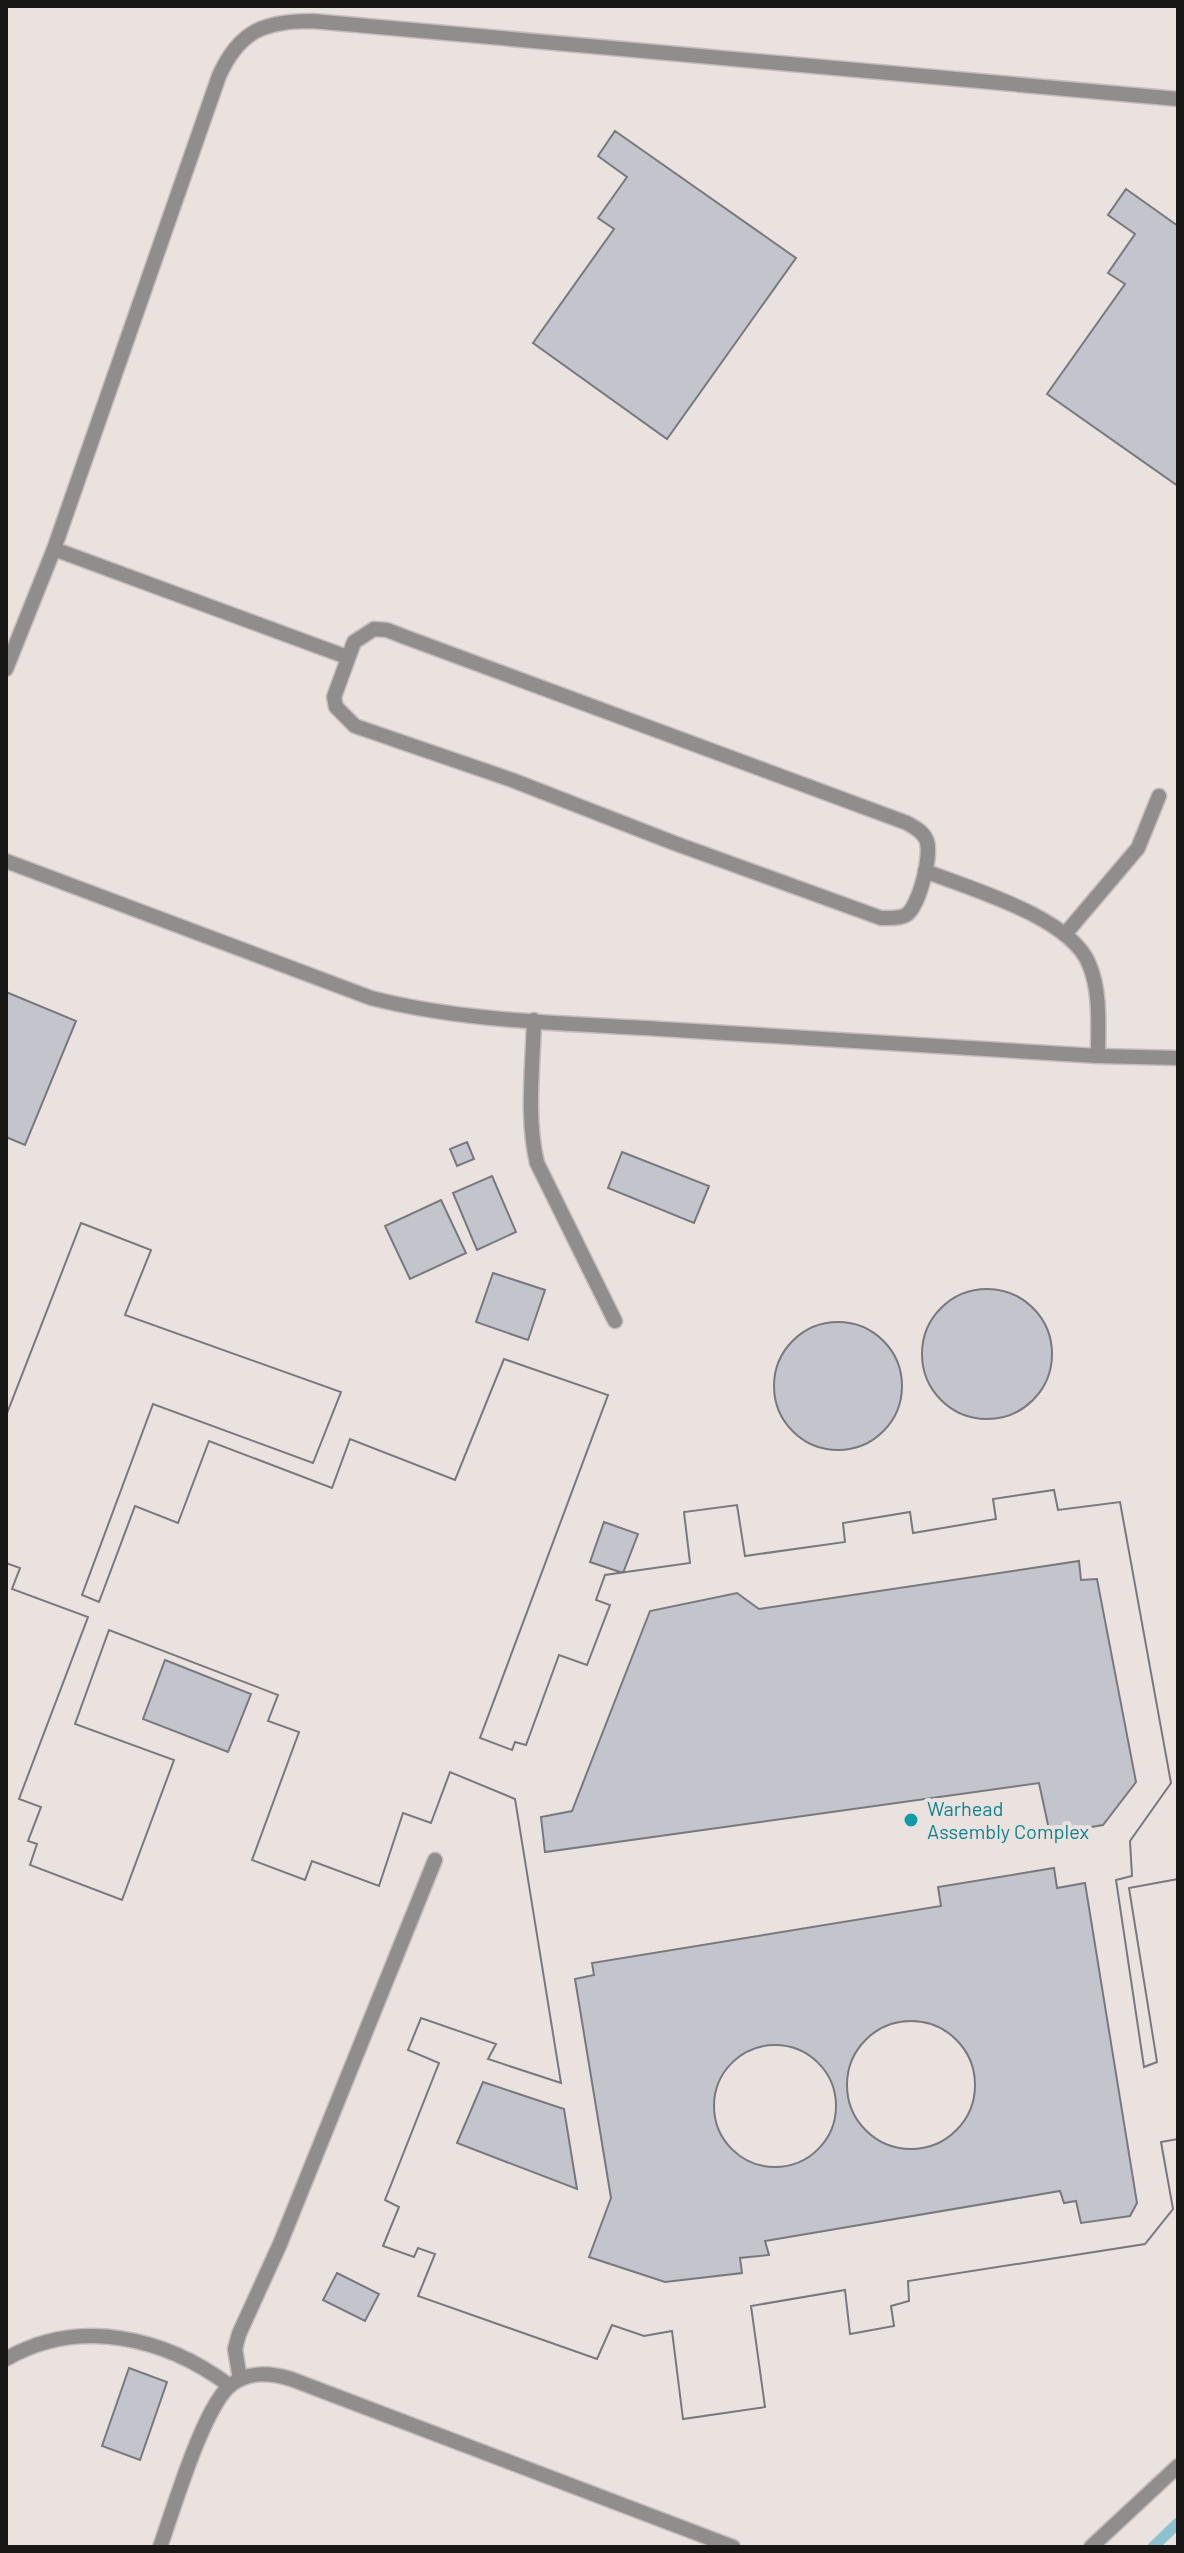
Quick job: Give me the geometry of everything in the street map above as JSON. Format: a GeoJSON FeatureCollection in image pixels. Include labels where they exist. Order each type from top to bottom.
{"type":"FeatureCollection","features":[{"type":"Feature","properties":{"kind":"lane"},"geometry":{"type":"LineString","coordinates":[[6,669],[54,549],[219,76],[229,54],[244,38],[263,27],[291,21],[312,21],[1178,99]]}},
{"type":"Feature","properties":{"kind":"lane"},"geometry":{"type":"LineString","coordinates":[[54,549],[347,657]]}},
{"type":"Feature","properties":{"kind":"lane"},"geometry":{"type":"LineString","coordinates":[[374,629],[387,630],[894,816],[920,831],[927,840],[929,860],[925,871],[914,905],[907,915],[881,918],[512,780],[355,726],[336,707],[334,697],[347,657],[354,642],[363,635],[374,629]]}},
{"type":"Feature","properties":{"kind":"lane"},"geometry":{"type":"LineString","coordinates":[[1066,933],[1138,848],[1159,796]]}},
{"type":"Feature","properties":{"kind":"lane"},"geometry":{"type":"LineString","coordinates":[[6,861],[371,998],[397,1005],[534,1020],[1098,1056],[1178,1058]]}},
{"type":"Feature","properties":{"kind":"lane"},"geometry":{"type":"LineString","coordinates":[[925,871],[1048,921],[1080,946],[1090,964],[1098,1004],[1098,1056]]}},
{"type":"Feature","properties":{"kind":"lane"},"geometry":{"type":"LineString","coordinates":[[534,1020],[532,1126],[537,1163],[615,1321]]}},
{"type":"Feature","properties":{"kind":"lane"},"geometry":{"type":"LineString","coordinates":[[235,2382],[235,2349],[239,2334],[280,2244],[435,1860]]}},
{"type":"Feature","properties":{"kind":"lane"},"geometry":{"type":"LineString","coordinates":[[6,2359],[46,2341],[99,2334],[132,2339],[171,2352],[235,2382]]}},
{"type":"Feature","properties":{"kind":"lane"},"geometry":{"type":"LineString","coordinates":[[160,2547],[211,2411],[235,2382],[253,2374],[274,2374],[291,2379],[733,2547]]}},
{"type":"Feature","properties":{"kind":"lane"},"geometry":{"type":"LineString","coordinates":[[1091,2547],[1178,2466]]}},
{"type":"Feature","properties":{"kind":"building"},"geometry":{"type":"Polygon","coordinates":[[[615,131],[796,258],[667,439],[533,343],[614,229],[598,218],[627,177],[598,156],[615,131]]]}},
{"type":"Feature","properties":{"kind":"building"},"geometry":{"type":"Polygon","coordinates":[[[1126,189],[1178,226],[1178,486],[1047,394],[1125,284],[1108,273],[1135,234],[1108,215],[1126,189]]]}},
{"type":"Feature","properties":{"kind":"building"},"geometry":{"type":"Polygon","coordinates":[[[6,992],[76,1021],[25,1145],[6,1137],[6,992]]]}},
{"type":"Feature","properties":{"kind":"building"},"geometry":{"type":"Polygon","coordinates":[[[467,1142],[474,1159],[457,1166],[450,1149],[467,1142]]]}},
{"type":"Feature","properties":{"kind":"building"},"geometry":{"type":"Polygon","coordinates":[[[622,1152],[709,1186],[694,1223],[608,1188],[622,1152]]]}},
{"type":"Feature","properties":{"kind":"building"},"geometry":{"type":"Polygon","coordinates":[[[492,1176],[516,1232],[477,1250],[453,1193],[492,1176]]]}},
{"type":"Feature","properties":{"kind":"building"},"geometry":{"type":"Polygon","coordinates":[[[441,1200],[466,1253],[410,1279],[385,1226],[441,1200]]]}},
{"type":"Feature","properties":{"kind":"building","name":"Warhead Assembly Complex"},"geometry":{"type":"Polygon","coordinates":[[[81,1223],[151,1250],[125,1315],[341,1392],[313,1463],[153,1404],[82,1595],[99,1602],[135,1506],[178,1523],[209,1441],[332,1488],[350,1439],[455,1480],[504,1359],[608,1395],[480,1738],[512,1750],[515,1742],[526,1745],[559,1655],[587,1665],[610,1605],[596,1600],[605,1575],[690,1563],[684,1512],[737,1505],[745,1556],[845,1542],[843,1523],[910,1512],[913,1533],[996,1519],[993,1499],[1054,1490],[1058,1510],[1120,1502],[1171,1783],[1130,1841],[1132,1876],[1116,1880],[1144,2067],[1157,2062],[1129,1888],[1178,1879],[1178,2139],[1161,2142],[1173,2209],[1145,2244],[908,2281],[909,2301],[891,2306],[894,2326],[850,2334],[845,2290],[751,2306],[765,2407],[683,2419],[672,2331],[644,2336],[612,2325],[597,2359],[418,2296],[435,2254],[418,2248],[414,2257],[383,2246],[399,2207],[385,2200],[439,2063],[408,2050],[421,2018],[496,2044],[488,2059],[561,2083],[515,1799],[450,1772],[431,1823],[403,1813],[379,1886],[312,1861],[305,1880],[252,1860],[299,1732],[268,1721],[278,1695],[109,1630],[75,1724],[174,1760],[122,1900],[30,1865],[37,1844],[28,1841],[41,1807],[19,1799],[88,1617],[12,1589],[20,1568],[6,1563],[6,1416],[81,1223]],[[1079,1561],[759,1609],[737,1593],[650,1611],[572,1811],[541,1817],[545,1852],[1039,1783],[1050,1834],[1103,1825],[1136,1782],[1097,1579],[1081,1580],[1079,1561]],[[1054,1868],[938,1887],[941,1906],[592,1963],[594,1975],[575,1979],[611,2198],[589,2257],[665,2282],[742,2273],[740,2258],[769,2255],[765,2241],[1060,2191],[1064,2203],[1076,2201],[1081,2223],[1130,2216],[1137,2203],[1085,1883],[1057,1888],[1054,1868]],[[483,2082],[457,2143],[577,2189],[564,2109],[483,2082]]]}},
{"type":"Feature","properties":{"kind":"building"},"geometry":{"type":"Polygon","coordinates":[[[81,1223],[151,1250],[125,1315],[341,1392],[313,1463],[153,1404],[82,1595],[99,1602],[135,1506],[178,1523],[209,1441],[332,1488],[350,1439],[455,1480],[504,1359],[608,1395],[480,1738],[512,1750],[515,1742],[526,1745],[559,1655],[587,1665],[610,1605],[596,1600],[605,1575],[690,1563],[684,1512],[737,1505],[745,1556],[845,1542],[843,1523],[910,1512],[913,1533],[996,1519],[993,1499],[1054,1490],[1058,1510],[1120,1502],[1171,1783],[1130,1841],[1132,1876],[1116,1880],[1144,2067],[1157,2062],[1129,1888],[1178,1879],[1178,2139],[1161,2142],[1173,2209],[1145,2244],[908,2281],[909,2301],[891,2306],[894,2326],[850,2334],[845,2290],[751,2306],[765,2407],[683,2419],[672,2331],[644,2336],[612,2325],[597,2359],[418,2296],[435,2254],[418,2248],[414,2257],[383,2246],[399,2207],[385,2200],[439,2063],[408,2050],[421,2018],[496,2044],[488,2059],[561,2083],[515,1799],[450,1772],[431,1823],[403,1813],[379,1886],[312,1861],[305,1880],[252,1860],[299,1732],[268,1721],[278,1695],[109,1630],[75,1724],[174,1760],[122,1900],[30,1865],[37,1844],[28,1841],[41,1807],[19,1799],[88,1617],[12,1589],[20,1568],[6,1563],[6,1416],[81,1223]]]}},
{"type":"Feature","properties":{"kind":"building"},"geometry":{"type":"Polygon","coordinates":[[[493,1273],[545,1290],[528,1340],[476,1322],[493,1273]]]}},
{"type":"Feature","properties":{"kind":"building"},"geometry":{"type":"Polygon","coordinates":[[[987,1289],[1012,1294],[1033,1308],[1047,1329],[1052,1354],[1047,1379],[1033,1400],[1012,1414],[987,1419],[962,1414],[941,1400],[927,1379],[922,1354],[927,1329],[941,1308],[962,1294],[987,1289]]]}},
{"type":"Feature","properties":{"kind":"building"},"geometry":{"type":"Polygon","coordinates":[[[838,1322],[863,1327],[883,1341],[897,1361],[902,1386],[897,1411],[883,1431],[863,1445],[838,1450],[813,1445],[793,1431],[779,1411],[774,1386],[779,1361],[793,1341],[813,1327],[838,1322]]]}},
{"type":"Feature","properties":{"kind":"building"},"geometry":{"type":"Polygon","coordinates":[[[604,1522],[638,1534],[623,1573],[590,1562],[604,1522]]]}},
{"type":"Feature","properties":{"kind":"building"},"geometry":{"type":"Polygon","coordinates":[[[165,1660],[251,1694],[228,1752],[143,1719],[165,1660]]]}},
{"type":"Feature","properties":{"kind":"building"},"geometry":{"type":"Polygon","coordinates":[[[911,2021],[935,2026],[956,2040],[970,2061],[975,2085],[970,2109],[956,2130],[935,2144],[911,2149],[887,2144],[866,2130],[852,2109],[847,2085],[852,2061],[866,2040],[887,2026],[911,2021]]]}},
{"type":"Feature","properties":{"kind":"building"},"geometry":{"type":"Polygon","coordinates":[[[775,2045],[798,2049],[818,2063],[832,2083],[836,2106],[832,2129],[818,2149],[798,2163],[775,2167],[752,2163],[732,2149],[718,2129],[714,2106],[718,2083],[732,2063],[752,2049],[775,2045]]]}},
{"type":"Feature","properties":{"kind":"building"},"geometry":{"type":"Polygon","coordinates":[[[337,2273],[379,2294],[365,2321],[323,2300],[337,2273]]]}},
{"type":"Feature","properties":{"kind":"building"},"geometry":{"type":"Polygon","coordinates":[[[129,2368],[167,2382],[140,2460],[102,2446],[129,2368]]]}},
{"type":"Feature","properties":{"kind":"waterway"},"geometry":{"type":"LineString","coordinates":[[1153,2547],[1178,2523]]}},
{"type":"Feature","properties":{"kind":"place","name":"Warhead Assembly Complex"},"geometry":{"type":"Point","coordinates":[911,1820]}}]}
